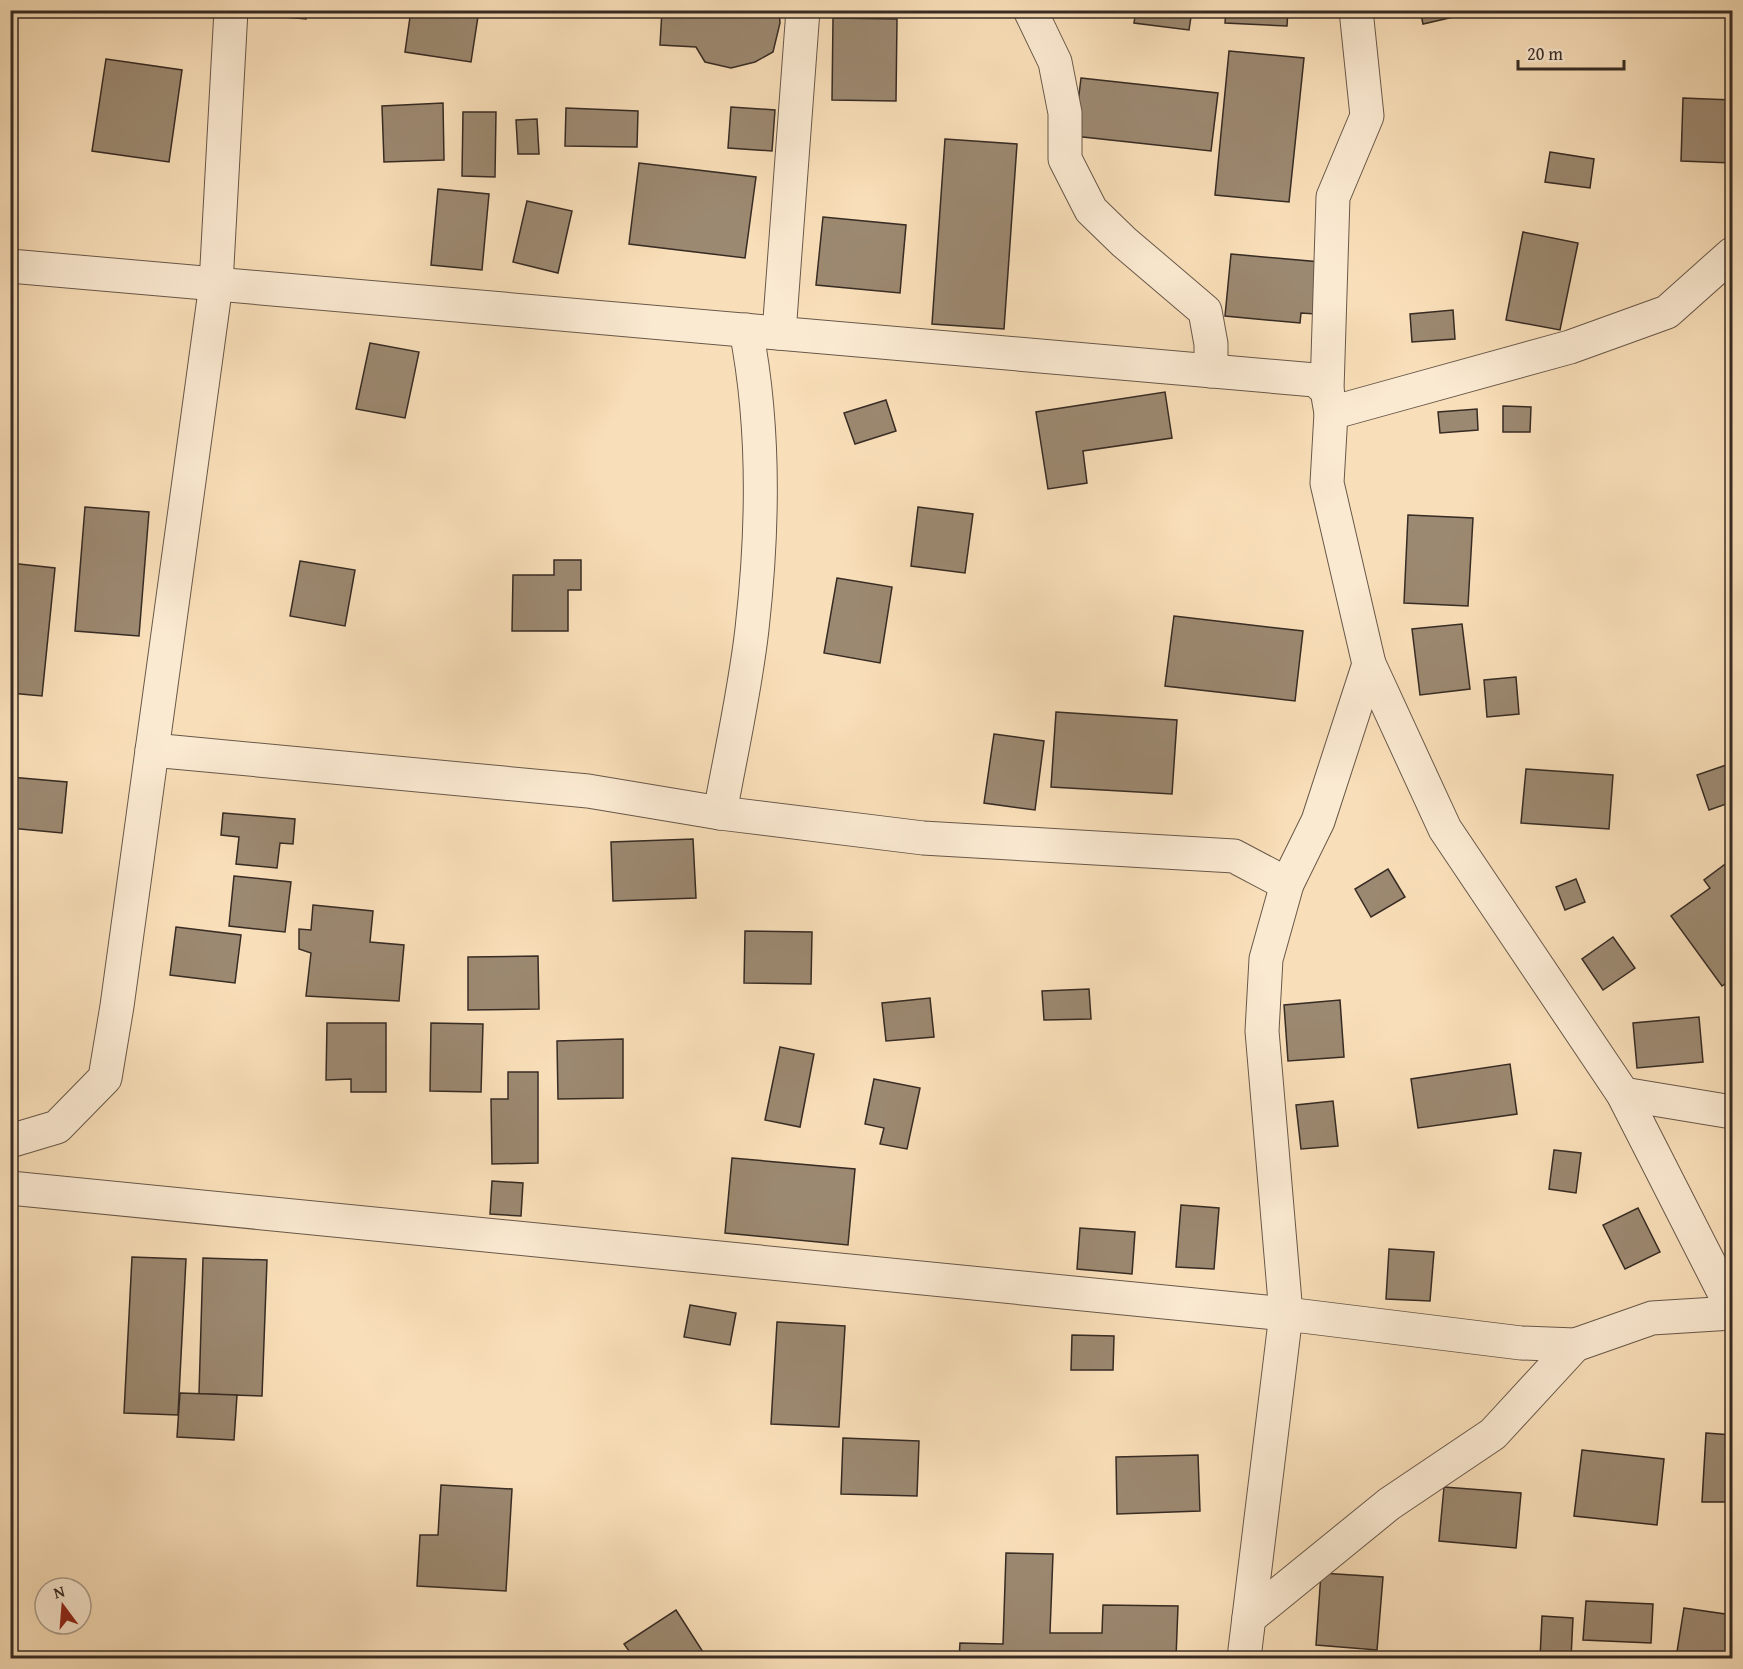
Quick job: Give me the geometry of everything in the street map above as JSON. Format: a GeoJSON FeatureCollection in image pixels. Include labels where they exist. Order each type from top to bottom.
{"type":"FeatureCollection","features":[{"type":"Feature","properties":{"kind":"street"},"geometry":{"type":"LineString","coordinates":[[10,1141],[57,1127],[105,1078],[216,284],[231,10]]}},
{"type":"Feature","properties":{"kind":"street"},"geometry":{"type":"LineString","coordinates":[[779,333],[803,10]]}},
{"type":"Feature","properties":{"kind":"street"},"geometry":{"type":"LineString","coordinates":[[1030,10],[1055,62],[1065,113],[1065,159],[1091,210],[1124,242],[1205,311],[1211,344],[1211,371]]}},
{"type":"Feature","properties":{"kind":"street"},"geometry":{"type":"LineString","coordinates":[[1356,10],[1367,116],[1333,197],[1327,483],[1369,664],[1445,829],[1623,1094],[1732,1308]]}},
{"type":"Feature","properties":{"kind":"street"},"geometry":{"type":"LineString","coordinates":[[1329,402],[1570,347],[1667,312],[1732,254]]}},
{"type":"Feature","properties":{"kind":"street"},"geometry":{"type":"LineString","coordinates":[[10,266],[1315,380],[1329,402]]}},
{"type":"Feature","properties":{"kind":"street"},"geometry":{"type":"LineString","coordinates":[[720,813],[752,629],[759,516],[755,374],[746,330]]}},
{"type":"Feature","properties":{"kind":"street"},"geometry":{"type":"LineString","coordinates":[[1244,1659],[1286,1314],[1262,1031],[1266,959],[1287,884],[1318,821],[1369,664]]}},
{"type":"Feature","properties":{"kind":"street"},"geometry":{"type":"LineString","coordinates":[[152,750],[588,791],[720,813],[923,838],[1234,856],[1287,884]]}},
{"type":"Feature","properties":{"kind":"street"},"geometry":{"type":"LineString","coordinates":[[1623,1094],[1732,1112]]}},
{"type":"Feature","properties":{"kind":"street"},"geometry":{"type":"LineString","coordinates":[[10,1188],[1286,1314],[1521,1343],[1575,1345],[1652,1318],[1732,1313]]}},
{"type":"Feature","properties":{"kind":"street"},"geometry":{"type":"LineString","coordinates":[[1248,1618],[1389,1504],[1493,1434],[1575,1345]]}},
{"type":"Feature","properties":{"kind":"building"},"geometry":{"type":"Polygon","coordinates":[[[264,10],[306,10],[306,19],[264,15],[264,10]]]}},
{"type":"Feature","properties":{"kind":"building"},"geometry":{"type":"Polygon","coordinates":[[[411,10],[479,10],[471,62],[405,52],[411,10]]]}},
{"type":"Feature","properties":{"kind":"building"},"geometry":{"type":"Polygon","coordinates":[[[662,10],[779,10],[780,23],[773,52],[755,62],[731,68],[705,62],[696,47],[660,45],[662,10]]]}},
{"type":"Feature","properties":{"kind":"building"},"geometry":{"type":"Polygon","coordinates":[[[1136,10],[1192,10],[1189,30],[1134,23],[1136,10]]]}},
{"type":"Feature","properties":{"kind":"building"},"geometry":{"type":"Polygon","coordinates":[[[1226,10],[1288,10],[1287,26],[1225,23],[1226,10]]]}},
{"type":"Feature","properties":{"kind":"building"},"geometry":{"type":"Polygon","coordinates":[[[1420,10],[1470,10],[1471,13],[1423,24],[1420,10]]]}},
{"type":"Feature","properties":{"kind":"building"},"geometry":{"type":"Polygon","coordinates":[[[833,18],[897,19],[896,101],[832,100],[833,18]]]}},
{"type":"Feature","properties":{"kind":"building"},"geometry":{"type":"Polygon","coordinates":[[[1229,51],[1304,58],[1289,202],[1215,195],[1229,51]]]}},
{"type":"Feature","properties":{"kind":"building"},"geometry":{"type":"Polygon","coordinates":[[[106,59],[182,70],[169,162],[92,151],[106,59]]]}},
{"type":"Feature","properties":{"kind":"building"},"geometry":{"type":"Polygon","coordinates":[[[1081,78],[1218,93],[1211,151],[1074,136],[1081,78]]]}},
{"type":"Feature","properties":{"kind":"building"},"geometry":{"type":"Polygon","coordinates":[[[1683,98],[1732,100],[1732,163],[1681,161],[1683,98]]]}},
{"type":"Feature","properties":{"kind":"building"},"geometry":{"type":"Polygon","coordinates":[[[443,103],[444,160],[384,162],[382,106],[443,103]]]}},
{"type":"Feature","properties":{"kind":"building"},"geometry":{"type":"Polygon","coordinates":[[[731,107],[775,110],[772,151],[728,148],[731,107]]]}},
{"type":"Feature","properties":{"kind":"building"},"geometry":{"type":"Polygon","coordinates":[[[566,108],[638,111],[637,147],[565,146],[566,108]]]}},
{"type":"Feature","properties":{"kind":"building"},"geometry":{"type":"Polygon","coordinates":[[[463,112],[496,112],[495,177],[462,176],[463,112]]]}},
{"type":"Feature","properties":{"kind":"building"},"geometry":{"type":"Polygon","coordinates":[[[537,119],[539,154],[518,154],[516,120],[537,119]]]}},
{"type":"Feature","properties":{"kind":"building"},"geometry":{"type":"Polygon","coordinates":[[[945,139],[1017,144],[1004,329],[932,324],[945,139]]]}},
{"type":"Feature","properties":{"kind":"building"},"geometry":{"type":"Polygon","coordinates":[[[1550,152],[1594,159],[1590,188],[1545,182],[1550,152]]]}},
{"type":"Feature","properties":{"kind":"building"},"geometry":{"type":"Polygon","coordinates":[[[639,163],[756,177],[745,258],[629,244],[639,163]]]}},
{"type":"Feature","properties":{"kind":"building"},"geometry":{"type":"Polygon","coordinates":[[[438,189],[489,194],[482,270],[431,265],[438,189]]]}},
{"type":"Feature","properties":{"kind":"building"},"geometry":{"type":"Polygon","coordinates":[[[527,201],[572,211],[558,273],[513,262],[527,201]]]}},
{"type":"Feature","properties":{"kind":"building"},"geometry":{"type":"Polygon","coordinates":[[[823,217],[906,225],[900,293],[816,285],[823,217]]]}},
{"type":"Feature","properties":{"kind":"building"},"geometry":{"type":"Polygon","coordinates":[[[1523,232],[1578,243],[1560,330],[1506,320],[1523,232]]]}},
{"type":"Feature","properties":{"kind":"building"},"geometry":{"type":"Polygon","coordinates":[[[1231,254],[1321,262],[1316,314],[1301,313],[1300,323],[1225,316],[1231,254]]]}},
{"type":"Feature","properties":{"kind":"building"},"geometry":{"type":"Polygon","coordinates":[[[1453,310],[1455,339],[1412,342],[1410,314],[1453,310]]]}},
{"type":"Feature","properties":{"kind":"building"},"geometry":{"type":"Polygon","coordinates":[[[370,343],[419,352],[405,418],[356,409],[370,343]]]}},
{"type":"Feature","properties":{"kind":"building"},"geometry":{"type":"Polygon","coordinates":[[[1165,392],[1172,438],[1083,451],[1087,483],[1048,489],[1036,412],[1165,392]]]}},
{"type":"Feature","properties":{"kind":"building"},"geometry":{"type":"Polygon","coordinates":[[[886,400],[896,431],[855,444],[844,413],[886,400]]]}},
{"type":"Feature","properties":{"kind":"building"},"geometry":{"type":"Polygon","coordinates":[[[1503,406],[1531,407],[1530,432],[1503,432],[1503,406]]]}},
{"type":"Feature","properties":{"kind":"building"},"geometry":{"type":"Polygon","coordinates":[[[1477,409],[1478,430],[1440,433],[1438,412],[1477,409]]]}},
{"type":"Feature","properties":{"kind":"building"},"geometry":{"type":"Polygon","coordinates":[[[85,507],[149,512],[139,636],[75,631],[85,507]]]}},
{"type":"Feature","properties":{"kind":"building"},"geometry":{"type":"Polygon","coordinates":[[[918,507],[973,514],[965,573],[911,566],[918,507]]]}},
{"type":"Feature","properties":{"kind":"building"},"geometry":{"type":"Polygon","coordinates":[[[1408,515],[1473,518],[1468,606],[1404,603],[1408,515]]]}},
{"type":"Feature","properties":{"kind":"building"},"geometry":{"type":"Polygon","coordinates":[[[554,560],[581,560],[581,590],[568,590],[568,631],[512,631],[513,575],[554,575],[554,560]]]}},
{"type":"Feature","properties":{"kind":"building"},"geometry":{"type":"Polygon","coordinates":[[[300,561],[355,570],[345,626],[290,616],[300,561]]]}},
{"type":"Feature","properties":{"kind":"building"},"geometry":{"type":"Polygon","coordinates":[[[10,563],[55,568],[42,696],[10,693],[10,563]]]}},
{"type":"Feature","properties":{"kind":"building"},"geometry":{"type":"Polygon","coordinates":[[[837,578],[892,587],[880,663],[824,653],[837,578]]]}},
{"type":"Feature","properties":{"kind":"building"},"geometry":{"type":"Polygon","coordinates":[[[1174,616],[1303,631],[1295,701],[1165,686],[1174,616]]]}},
{"type":"Feature","properties":{"kind":"building"},"geometry":{"type":"Polygon","coordinates":[[[1462,624],[1470,689],[1420,695],[1412,629],[1462,624]]]}},
{"type":"Feature","properties":{"kind":"building"},"geometry":{"type":"Polygon","coordinates":[[[1516,677],[1519,714],[1487,717],[1484,680],[1516,677]]]}},
{"type":"Feature","properties":{"kind":"building"},"geometry":{"type":"Polygon","coordinates":[[[1056,712],[1177,720],[1172,794],[1051,787],[1056,712]]]}},
{"type":"Feature","properties":{"kind":"building"},"geometry":{"type":"Polygon","coordinates":[[[994,734],[1044,741],[1035,810],[984,803],[994,734]]]}},
{"type":"Feature","properties":{"kind":"building"},"geometry":{"type":"Polygon","coordinates":[[[1732,763],[1732,802],[1709,810],[1697,775],[1732,763]]]}},
{"type":"Feature","properties":{"kind":"building"},"geometry":{"type":"Polygon","coordinates":[[[1526,769],[1613,775],[1609,829],[1521,823],[1526,769]]]}},
{"type":"Feature","properties":{"kind":"building"},"geometry":{"type":"Polygon","coordinates":[[[10,777],[67,782],[62,833],[10,828],[10,777]]]}},
{"type":"Feature","properties":{"kind":"building"},"geometry":{"type":"Polygon","coordinates":[[[223,813],[295,819],[293,844],[280,843],[277,868],[236,864],[239,837],[221,835],[223,813]]]}},
{"type":"Feature","properties":{"kind":"building"},"geometry":{"type":"Polygon","coordinates":[[[693,839],[696,898],[613,901],[611,842],[693,839]]]}},
{"type":"Feature","properties":{"kind":"building"},"geometry":{"type":"Polygon","coordinates":[[[1732,859],[1732,979],[1722,986],[1671,916],[1710,888],[1704,880],[1732,859]]]}},
{"type":"Feature","properties":{"kind":"building"},"geometry":{"type":"Polygon","coordinates":[[[1388,869],[1405,897],[1371,917],[1355,889],[1388,869]]]}},
{"type":"Feature","properties":{"kind":"building"},"geometry":{"type":"Polygon","coordinates":[[[234,876],[291,882],[285,932],[229,926],[234,876]]]}},
{"type":"Feature","properties":{"kind":"building"},"geometry":{"type":"Polygon","coordinates":[[[1576,879],[1585,902],[1565,910],[1556,887],[1576,879]]]}},
{"type":"Feature","properties":{"kind":"building"},"geometry":{"type":"Polygon","coordinates":[[[313,905],[373,911],[370,942],[404,945],[399,1001],[306,996],[311,953],[299,949],[299,929],[311,930],[313,905]]]}},
{"type":"Feature","properties":{"kind":"building"},"geometry":{"type":"Polygon","coordinates":[[[176,927],[241,935],[235,983],[170,975],[176,927]]]}},
{"type":"Feature","properties":{"kind":"building"},"geometry":{"type":"Polygon","coordinates":[[[745,931],[812,932],[811,984],[744,983],[745,931]]]}},
{"type":"Feature","properties":{"kind":"building"},"geometry":{"type":"Polygon","coordinates":[[[1613,937],[1635,968],[1603,990],[1582,959],[1613,937]]]}},
{"type":"Feature","properties":{"kind":"building"},"geometry":{"type":"Polygon","coordinates":[[[538,956],[539,1009],[468,1010],[468,957],[538,956]]]}},
{"type":"Feature","properties":{"kind":"building"},"geometry":{"type":"Polygon","coordinates":[[[1089,989],[1091,1019],[1044,1020],[1042,991],[1089,989]]]}},
{"type":"Feature","properties":{"kind":"building"},"geometry":{"type":"Polygon","coordinates":[[[930,998],[934,1037],[886,1041],[882,1003],[930,998]]]}},
{"type":"Feature","properties":{"kind":"building"},"geometry":{"type":"Polygon","coordinates":[[[1340,1000],[1344,1057],[1288,1061],[1284,1005],[1340,1000]]]}},
{"type":"Feature","properties":{"kind":"building"},"geometry":{"type":"Polygon","coordinates":[[[1699,1017],[1703,1062],[1637,1068],[1633,1023],[1699,1017]]]}},
{"type":"Feature","properties":{"kind":"building"},"geometry":{"type":"Polygon","coordinates":[[[327,1023],[386,1023],[386,1092],[351,1092],[351,1079],[326,1080],[327,1023]]]}},
{"type":"Feature","properties":{"kind":"building"},"geometry":{"type":"Polygon","coordinates":[[[431,1023],[483,1024],[481,1092],[430,1091],[431,1023]]]}},
{"type":"Feature","properties":{"kind":"building"},"geometry":{"type":"Polygon","coordinates":[[[623,1039],[623,1098],[558,1099],[557,1041],[623,1039]]]}},
{"type":"Feature","properties":{"kind":"building"},"geometry":{"type":"Polygon","coordinates":[[[780,1047],[814,1054],[800,1127],[765,1120],[780,1047]]]}},
{"type":"Feature","properties":{"kind":"building"},"geometry":{"type":"Polygon","coordinates":[[[1510,1064],[1517,1114],[1418,1128],[1411,1079],[1510,1064]]]}},
{"type":"Feature","properties":{"kind":"building"},"geometry":{"type":"Polygon","coordinates":[[[508,1072],[538,1072],[538,1163],[492,1164],[491,1099],[508,1099],[508,1072]]]}},
{"type":"Feature","properties":{"kind":"building"},"geometry":{"type":"Polygon","coordinates":[[[874,1079],[920,1088],[907,1149],[880,1144],[884,1128],[865,1124],[874,1079]]]}},
{"type":"Feature","properties":{"kind":"building"},"geometry":{"type":"Polygon","coordinates":[[[1333,1101],[1338,1146],[1301,1149],[1296,1105],[1333,1101]]]}},
{"type":"Feature","properties":{"kind":"building"},"geometry":{"type":"Polygon","coordinates":[[[1554,1150],[1581,1153],[1576,1193],[1549,1189],[1554,1150]]]}},
{"type":"Feature","properties":{"kind":"building"},"geometry":{"type":"Polygon","coordinates":[[[732,1158],[855,1169],[848,1245],[725,1233],[732,1158]]]}},
{"type":"Feature","properties":{"kind":"building"},"geometry":{"type":"Polygon","coordinates":[[[492,1181],[523,1183],[521,1216],[490,1214],[492,1181]]]}},
{"type":"Feature","properties":{"kind":"building"},"geometry":{"type":"Polygon","coordinates":[[[1181,1205],[1219,1208],[1214,1269],[1176,1267],[1181,1205]]]}},
{"type":"Feature","properties":{"kind":"building"},"geometry":{"type":"Polygon","coordinates":[[[1638,1208],[1660,1252],[1625,1269],[1603,1225],[1638,1208]]]}},
{"type":"Feature","properties":{"kind":"building"},"geometry":{"type":"Polygon","coordinates":[[[1080,1228],[1135,1232],[1132,1274],[1077,1269],[1080,1228]]]}},
{"type":"Feature","properties":{"kind":"building"},"geometry":{"type":"Polygon","coordinates":[[[1389,1249],[1434,1252],[1430,1301],[1386,1299],[1389,1249]]]}},
{"type":"Feature","properties":{"kind":"building"},"geometry":{"type":"Polygon","coordinates":[[[132,1257],[186,1259],[178,1415],[124,1413],[132,1257]]]}},
{"type":"Feature","properties":{"kind":"building"},"geometry":{"type":"Polygon","coordinates":[[[203,1258],[267,1260],[262,1396],[199,1394],[203,1258]]]}},
{"type":"Feature","properties":{"kind":"building"},"geometry":{"type":"Polygon","coordinates":[[[690,1305],[736,1313],[730,1345],[684,1337],[690,1305]]]}},
{"type":"Feature","properties":{"kind":"building"},"geometry":{"type":"Polygon","coordinates":[[[777,1322],[845,1326],[839,1427],[771,1424],[777,1322]]]}},
{"type":"Feature","properties":{"kind":"building"},"geometry":{"type":"Polygon","coordinates":[[[1072,1335],[1114,1336],[1113,1370],[1071,1370],[1072,1335]]]}},
{"type":"Feature","properties":{"kind":"building"},"geometry":{"type":"Polygon","coordinates":[[[180,1393],[237,1395],[234,1440],[177,1437],[180,1393]]]}},
{"type":"Feature","properties":{"kind":"building"},"geometry":{"type":"Polygon","coordinates":[[[1706,1433],[1732,1435],[1732,1502],[1702,1502],[1706,1433]]]}},
{"type":"Feature","properties":{"kind":"building"},"geometry":{"type":"Polygon","coordinates":[[[843,1438],[919,1441],[917,1496],[841,1494],[843,1438]]]}},
{"type":"Feature","properties":{"kind":"building"},"geometry":{"type":"Polygon","coordinates":[[[1582,1450],[1664,1459],[1657,1525],[1574,1516],[1582,1450]]]}},
{"type":"Feature","properties":{"kind":"building"},"geometry":{"type":"Polygon","coordinates":[[[1198,1455],[1200,1511],[1117,1514],[1116,1457],[1198,1455]]]}},
{"type":"Feature","properties":{"kind":"building"},"geometry":{"type":"Polygon","coordinates":[[[441,1485],[512,1489],[506,1591],[417,1586],[420,1535],[438,1535],[441,1485]]]}},
{"type":"Feature","properties":{"kind":"building"},"geometry":{"type":"Polygon","coordinates":[[[1444,1487],[1521,1493],[1516,1548],[1439,1541],[1444,1487]]]}},
{"type":"Feature","properties":{"kind":"building"},"geometry":{"type":"Polygon","coordinates":[[[1006,1553],[1053,1554],[1050,1633],[1102,1633],[1103,1605],[1178,1606],[1176,1658],[959,1658],[960,1643],[1003,1644],[1006,1553]]]}},
{"type":"Feature","properties":{"kind":"building"},"geometry":{"type":"Polygon","coordinates":[[[1321,1573],[1383,1577],[1377,1650],[1316,1645],[1321,1573]]]}},
{"type":"Feature","properties":{"kind":"building"},"geometry":{"type":"Polygon","coordinates":[[[1586,1601],[1653,1604],[1651,1643],[1583,1640],[1586,1601]]]}},
{"type":"Feature","properties":{"kind":"building"},"geometry":{"type":"Polygon","coordinates":[[[1684,1608],[1732,1615],[1732,1658],[1676,1658],[1684,1608]]]}},
{"type":"Feature","properties":{"kind":"building"},"geometry":{"type":"Polygon","coordinates":[[[676,1610],[703,1652],[693,1658],[634,1658],[624,1644],[676,1610]]]}},
{"type":"Feature","properties":{"kind":"building"},"geometry":{"type":"Polygon","coordinates":[[[1542,1616],[1573,1618],[1571,1658],[1540,1658],[1542,1616]]]}}]}
